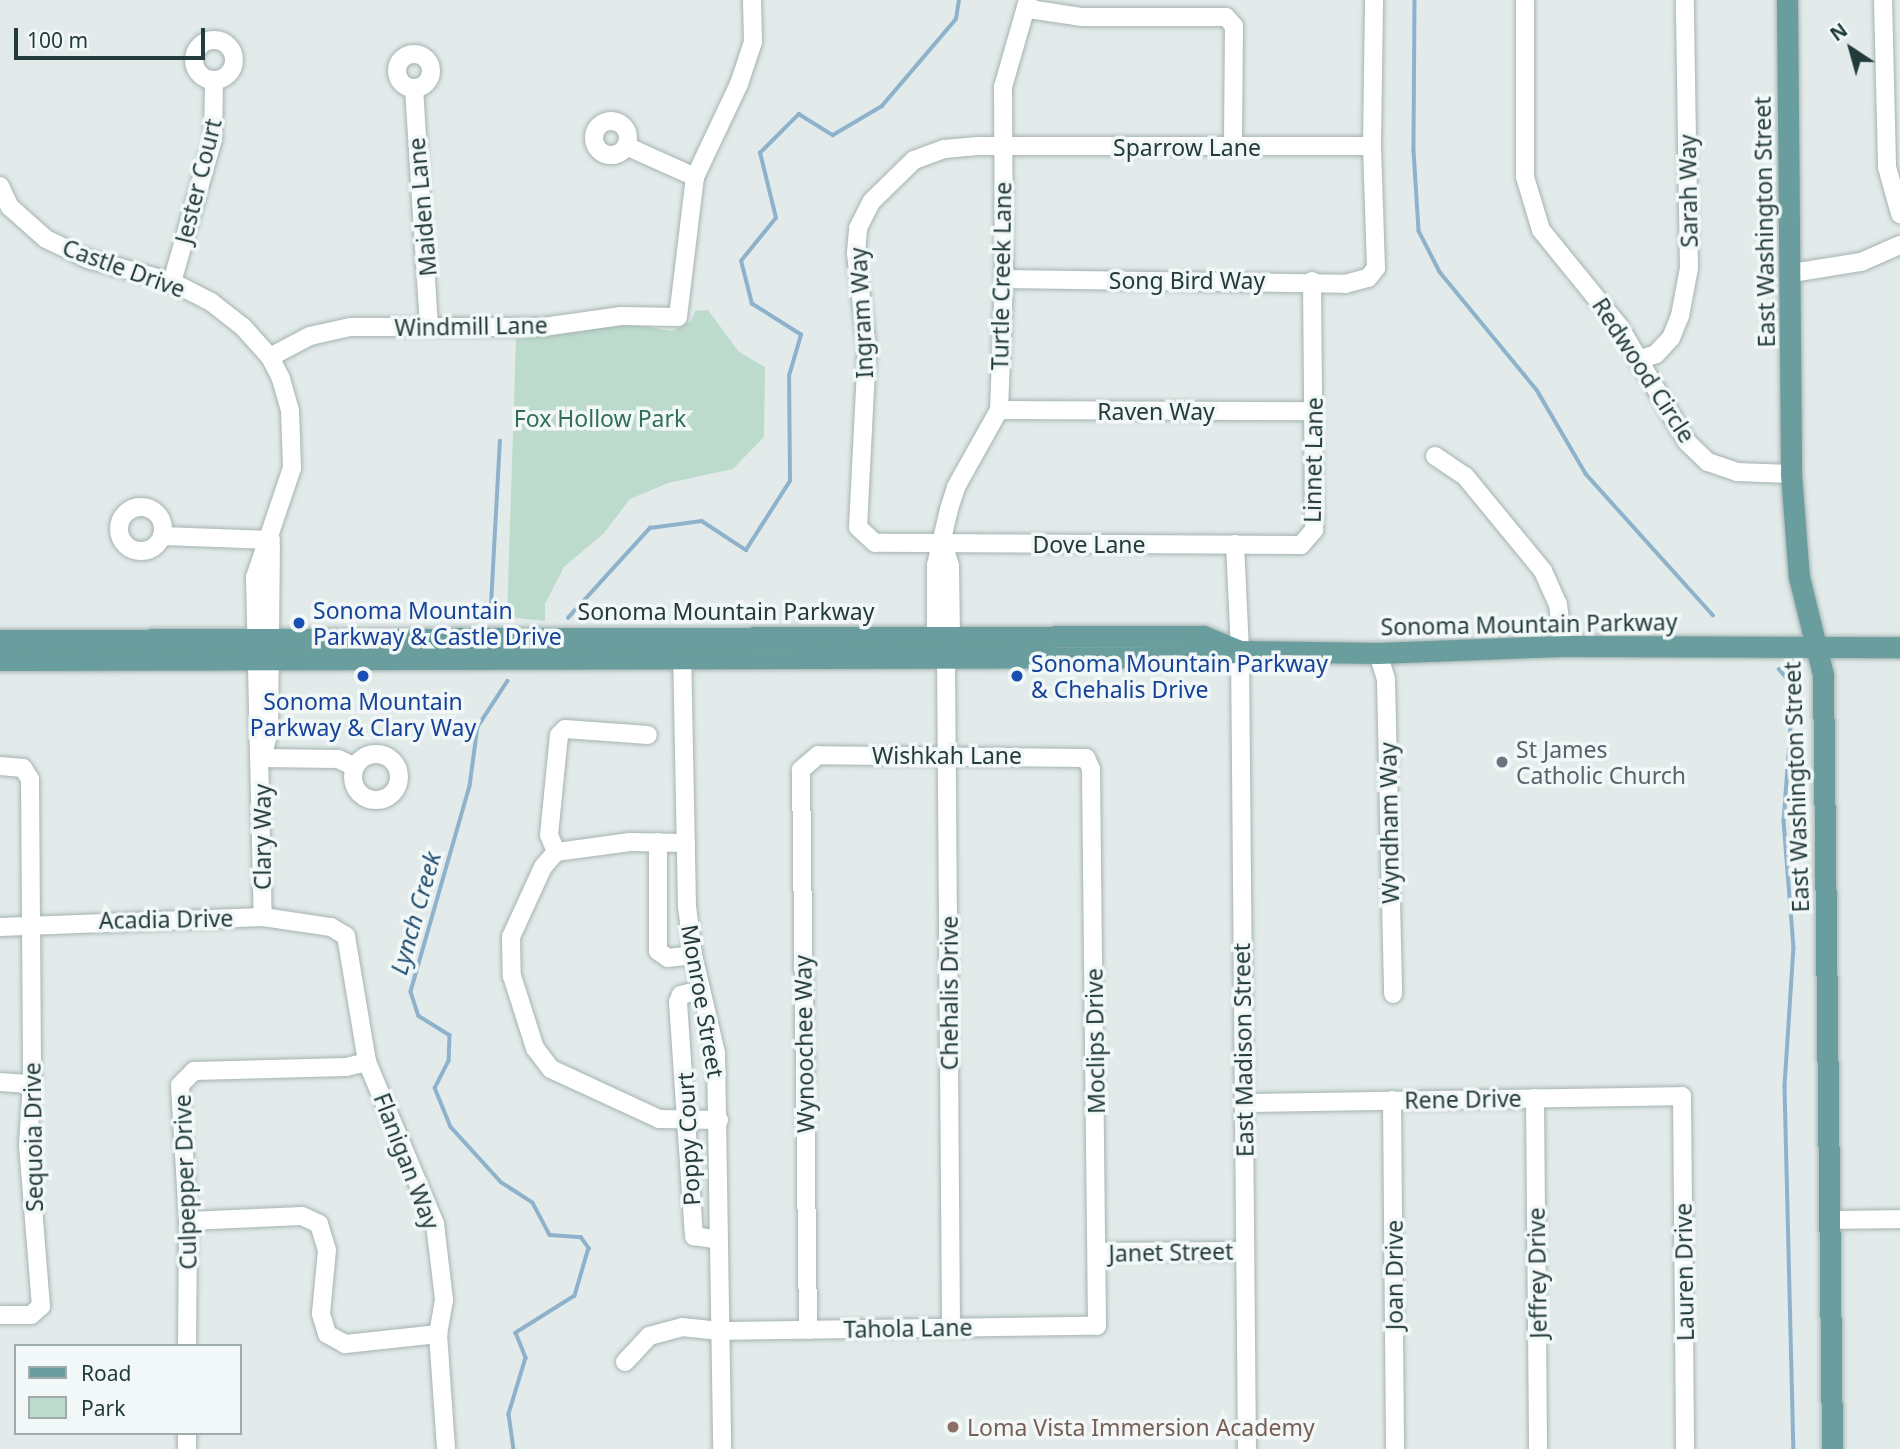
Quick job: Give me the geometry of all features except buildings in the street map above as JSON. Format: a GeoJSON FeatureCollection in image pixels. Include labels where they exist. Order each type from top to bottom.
{"type":"FeatureCollection","features":[{"type":"Feature","properties":{"kind":"main road","name":"East Washington Street"},"geometry":{"type":"LineString","coordinates":[[1787,0],[1792,273],[1791,474],[1799,577],[1823,675],[1832,1449]]}},
{"type":"Feature","properties":{"kind":"main road","name":"Sonoma Mountain Parkway"},"geometry":{"type":"LineString","coordinates":[[0,660],[681,638],[1203,636],[1240,652]]}},
{"type":"Feature","properties":{"kind":"main road","name":"Sonoma Mountain Parkway"},"geometry":{"type":"LineString","coordinates":[[0,640],[263,650],[682,660],[1203,657],[1240,652],[1378,653],[1563,646],[1900,647]]}},
{"type":"Feature","properties":{"kind":"street"},"geometry":{"type":"LineString","coordinates":[[626,146],[695,177],[739,84],[754,42],[752,0]]}},
{"type":"Feature","properties":{"kind":"street"},"geometry":{"type":"LineString","coordinates":[[1371,146],[1374,0]]}},
{"type":"Feature","properties":{"kind":"street","name":"Redwood Circle"},"geometry":{"type":"LineString","coordinates":[[1525,0],[1525,177],[1541,230],[1559,258],[1591,289],[1638,360],[1673,422],[1708,462],[1737,472],[1791,474]]}},
{"type":"Feature","properties":{"kind":"street","name":"Sarah Way"},"geometry":{"type":"LineString","coordinates":[[1638,360],[1656,354],[1671,338],[1681,316],[1689,268],[1685,0]]}},
{"type":"Feature","properties":{"kind":"street"},"geometry":{"type":"LineString","coordinates":[[1882,0],[1887,167],[1900,214]]}},
{"type":"Feature","properties":{"kind":"street"},"geometry":{"type":"LineString","coordinates":[[1029,4],[1082,17],[1226,17],[1234,26],[1233,146]]}},
{"type":"Feature","properties":{"kind":"street","name":"Turtle Creek Lane"},"geometry":{"type":"LineString","coordinates":[[946,658],[943,637],[950,566],[943,543],[956,487],[999,410],[1004,279],[1003,87],[1029,4]]}},
{"type":"Feature","properties":{"kind":"street","name":"Jester Court"},"geometry":{"type":"LineString","coordinates":[[172,282],[213,139],[214,80]]}},
{"type":"Feature","properties":{"kind":"street","name":"Maiden Lane"},"geometry":{"type":"LineString","coordinates":[[414,88],[429,326]]}},
{"type":"Feature","properties":{"kind":"street","name":"Sparrow Lane"},"geometry":{"type":"LineString","coordinates":[[1002,147],[1371,146]]}},
{"type":"Feature","properties":{"kind":"street","name":"Song Bird Way"},"geometry":{"type":"LineString","coordinates":[[1004,279],[1312,281],[1345,284],[1368,278],[1376,268],[1371,146]]}},
{"type":"Feature","properties":{"kind":"street","name":"Ingram Way"},"geometry":{"type":"LineString","coordinates":[[943,543],[876,543],[858,527],[867,350],[856,253],[858,228],[872,201],[914,160],[944,149],[1002,147]]}},
{"type":"Feature","properties":{"kind":"street","name":"Windmill Lane"},"geometry":{"type":"LineString","coordinates":[[270,357],[310,336],[350,327],[543,327],[621,316],[678,317],[695,177]]}},
{"type":"Feature","properties":{"kind":"street","name":"Castle Drive"},"geometry":{"type":"LineString","coordinates":[[0,186],[10,207],[46,239],[88,259],[172,282],[211,302],[270,357],[290,410],[292,468],[271,540],[263,650]]}},
{"type":"Feature","properties":{"kind":"street"},"geometry":{"type":"LineString","coordinates":[[1792,273],[1861,262],[1900,245]]}},
{"type":"Feature","properties":{"kind":"street","name":"Linnet Lane"},"geometry":{"type":"LineString","coordinates":[[1235,544],[1301,545],[1309,539],[1314,530],[1312,281]]}},
{"type":"Feature","properties":{"kind":"street","name":"Raven Way"},"geometry":{"type":"LineString","coordinates":[[999,410],[1314,411]]}},
{"type":"Feature","properties":{"kind":"street"},"geometry":{"type":"LineString","coordinates":[[1435,456],[1465,476],[1543,571],[1558,604],[1563,646]]}},
{"type":"Feature","properties":{"kind":"street"},"geometry":{"type":"LineString","coordinates":[[162,536],[271,540]]}},
{"type":"Feature","properties":{"kind":"street","name":"Dove Lane"},"geometry":{"type":"LineString","coordinates":[[943,543],[1235,544]]}},
{"type":"Feature","properties":{"kind":"street"},"geometry":{"type":"LineString","coordinates":[[1235,544],[1240,652]]}},
{"type":"Feature","properties":{"kind":"street","name":"Monroe Street"},"geometry":{"type":"LineString","coordinates":[[681,638],[686,843],[693,955],[716,1053],[722,1449]]}},
{"type":"Feature","properties":{"kind":"street","name":"Clary Way"},"geometry":{"type":"LineString","coordinates":[[262,917],[262,758],[256,731],[263,650]]}},
{"type":"Feature","properties":{"kind":"street","name":"East Madison Street"},"geometry":{"type":"LineString","coordinates":[[1240,652],[1247,1449]]}},
{"type":"Feature","properties":{"kind":"street","name":"Wyndham Way"},"geometry":{"type":"LineString","coordinates":[[1378,653],[1386,680],[1393,994]]}},
{"type":"Feature","properties":{"kind":"street","name":"Chehalis Drive"},"geometry":{"type":"LineString","coordinates":[[946,658],[951,1328]]}},
{"type":"Feature","properties":{"kind":"street"},"geometry":{"type":"LineString","coordinates":[[556,852],[549,835],[559,736],[565,729],[648,735]]}},
{"type":"Feature","properties":{"kind":"street","name":"Wishkah Lane"},"geometry":{"type":"LineString","coordinates":[[808,759],[818,755],[1086,758]]}},
{"type":"Feature","properties":{"kind":"street"},"geometry":{"type":"LineString","coordinates":[[262,758],[338,759],[355,767]]}},
{"type":"Feature","properties":{"kind":"street","name":"Moclips Drive"},"geometry":{"type":"LineString","coordinates":[[1086,758],[1091,769],[1097,1326]]}},
{"type":"Feature","properties":{"kind":"street","name":"Wynoochee Way"},"geometry":{"type":"LineString","coordinates":[[808,759],[801,770],[808,1330]]}},
{"type":"Feature","properties":{"kind":"street","name":"Sequoia Drive"},"geometry":{"type":"LineString","coordinates":[[0,766],[23,768],[30,779],[32,1084],[28,1145],[41,1306],[31,1315],[0,1315]]}},
{"type":"Feature","properties":{"kind":"street"},"geometry":{"type":"LineString","coordinates":[[686,843],[658,842],[556,852],[543,867],[511,937],[512,976],[535,1048],[551,1069],[659,1119],[719,1120]]}},
{"type":"Feature","properties":{"kind":"street"},"geometry":{"type":"LineString","coordinates":[[658,842],[658,951],[668,958],[693,955]]}},
{"type":"Feature","properties":{"kind":"street","name":"Acadia Drive"},"geometry":{"type":"LineString","coordinates":[[0,927],[29,923],[262,917],[331,928]]}},
{"type":"Feature","properties":{"kind":"street","name":"Flanigan Way"},"geometry":{"type":"LineString","coordinates":[[331,928],[346,936],[367,1062],[435,1224],[444,1300],[438,1334],[446,1449]]}},
{"type":"Feature","properties":{"kind":"street","name":"Poppy Court"},"geometry":{"type":"LineString","coordinates":[[701,990],[681,995],[678,1002],[690,1120],[694,1236],[719,1240]]}},
{"type":"Feature","properties":{"kind":"street","name":"Culpepper Drive"},"geometry":{"type":"LineString","coordinates":[[187,1344],[188,1221],[180,1085],[194,1071],[346,1067],[367,1062]]}},
{"type":"Feature","properties":{"kind":"street"},"geometry":{"type":"LineString","coordinates":[[0,1082],[32,1084]]}},
{"type":"Feature","properties":{"kind":"street","name":"Rene Drive"},"geometry":{"type":"LineString","coordinates":[[1244,1103],[1682,1096]]}},
{"type":"Feature","properties":{"kind":"street","name":"Lauren Drive"},"geometry":{"type":"LineString","coordinates":[[1682,1096],[1685,1449]]}},
{"type":"Feature","properties":{"kind":"street","name":"Jeffrey Drive"},"geometry":{"type":"LineString","coordinates":[[1535,1098],[1538,1449]]}},
{"type":"Feature","properties":{"kind":"street","name":"Joan Drive"},"geometry":{"type":"LineString","coordinates":[[1392,1100],[1395,1449]]}},
{"type":"Feature","properties":{"kind":"street"},"geometry":{"type":"LineString","coordinates":[[188,1221],[302,1216],[319,1224],[327,1250],[321,1314],[327,1335],[345,1344],[438,1334]]}},
{"type":"Feature","properties":{"kind":"street"},"geometry":{"type":"LineString","coordinates":[[1829,1220],[1900,1219]]}},
{"type":"Feature","properties":{"kind":"street","name":"Janet Street"},"geometry":{"type":"LineString","coordinates":[[1097,1252],[1245,1251]]}},
{"type":"Feature","properties":{"kind":"street","name":"Tahola Lane"},"geometry":{"type":"LineString","coordinates":[[625,1362],[649,1336],[667,1329],[705,1326],[720,1331],[1097,1326]]}},
{"type":"Feature","properties":{"kind":"green space","name":"Fox Hollow Park"},"geometry":{"type":"Polygon","coordinates":[[[708,310],[739,352],[765,367],[764,437],[733,469],[668,483],[630,499],[604,533],[564,567],[545,604],[545,621],[507,617],[516,339],[625,323],[672,331],[691,321],[695,311],[708,310]]]}},
{"type":"Feature","properties":{"kind":"waterway","name":"Lynch Creek"},"geometry":{"type":"LineString","coordinates":[[568,618],[650,528],[702,521],[746,550],[790,481],[789,376],[801,335],[752,304],[741,261],[776,218],[760,153],[799,114],[833,135],[882,106],[956,19],[959,0]]}},
{"type":"Feature","properties":{"kind":"waterway"},"geometry":{"type":"LineString","coordinates":[[1415,0],[1414,151],[1419,231],[1440,272],[1537,390],[1586,474],[1713,615]]}},
{"type":"Feature","properties":{"kind":"waterway"},"geometry":{"type":"LineString","coordinates":[[491,605],[500,441]]}},
{"type":"Feature","properties":{"kind":"waterway"},"geometry":{"type":"LineString","coordinates":[[1779,669],[1794,686],[1784,821],[1794,947],[1785,1087],[1794,1449]]}},
{"type":"Feature","properties":{"kind":"waterway","name":"Lynch Creek"},"geometry":{"type":"LineString","coordinates":[[508,681],[478,727],[470,786],[411,992],[419,1016],[450,1035],[449,1061],[435,1088],[451,1127],[501,1182],[533,1203],[550,1235],[581,1237],[589,1248],[575,1296],[516,1333],[526,1358],[509,1414],[514,1449]]}},
{"type":"Feature","properties":{"kind":"place","name":"Sonoma Mountain Parkway & Castle Drive"},"geometry":{"type":"Point","coordinates":[299,623]}},
{"type":"Feature","properties":{"kind":"place","name":"Sonoma Mountain Parkway & Clary Way"},"geometry":{"type":"Point","coordinates":[363,676]}},
{"type":"Feature","properties":{"kind":"place","name":"Sonoma Mountain Parkway & Chehalis Drive"},"geometry":{"type":"Point","coordinates":[1017,676]}},
{"type":"Feature","properties":{"kind":"place","name":"St James Catholic Church"},"geometry":{"type":"Point","coordinates":[1502,762]}},
{"type":"Feature","properties":{"kind":"place","name":"Loma Vista Immersion Academy"},"geometry":{"type":"Point","coordinates":[953,1427]}}]}
